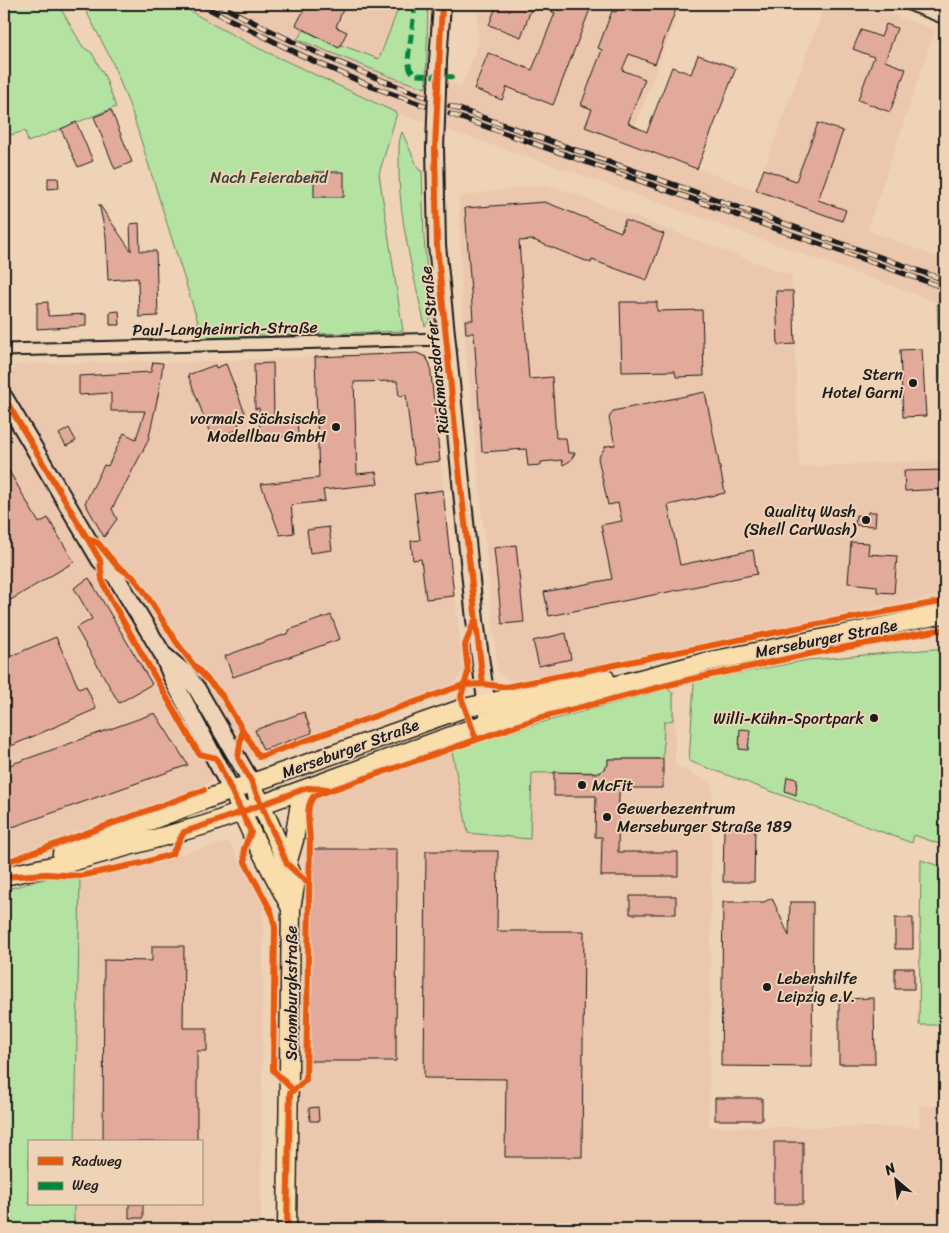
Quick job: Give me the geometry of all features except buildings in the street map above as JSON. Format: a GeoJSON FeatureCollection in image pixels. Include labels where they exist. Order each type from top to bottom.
{"type":"FeatureCollection","features":[{"type":"Feature","properties":{"kind":"main road","name":"Rückmarsdorfer Straße"},"geometry":{"type":"LineString","coordinates":[[441,6],[435,149],[437,245],[475,620],[489,722]]}},
{"type":"Feature","properties":{"kind":"main road"},"geometry":{"type":"LineString","coordinates":[[4,397],[100,560],[116,577],[162,653],[174,682],[232,790]]}},
{"type":"Feature","properties":{"kind":"main road","name":"Merseburger Straße"},"geometry":{"type":"LineString","coordinates":[[4,875],[67,863],[205,825],[536,706],[706,662],[945,614]]}},
{"type":"Feature","properties":{"kind":"main road"},"geometry":{"type":"LineString","coordinates":[[162,653],[186,674],[197,689],[252,783]]}},
{"type":"Feature","properties":{"kind":"main road","name":"Merseburger Straße"},"geometry":{"type":"LineString","coordinates":[[4,875],[232,790],[464,708],[645,670],[706,662]]}},
{"type":"Feature","properties":{"kind":"main road","name":"Schomburgkstraße"},"geometry":{"type":"LineString","coordinates":[[252,783],[295,886],[291,908],[287,1229]]}},
{"type":"Feature","properties":{"kind":"main road"},"geometry":{"type":"LineString","coordinates":[[287,864],[294,840],[300,803],[306,788]]}},
{"type":"Feature","properties":{"kind":"main road","name":"Schomburgkstraße"},"geometry":{"type":"LineString","coordinates":[[232,790],[241,813],[291,908]]}},
{"type":"Feature","properties":{"kind":"street"},"geometry":{"type":"LineString","coordinates":[[909,4],[945,18]]}},
{"type":"Feature","properties":{"kind":"street","name":"Paul-Langheinrich-Straße"},"geometry":{"type":"LineString","coordinates":[[4,350],[446,339]]}},
{"type":"Feature","properties":{"kind":"shaded area"},"geometry":{"type":"Polygon","coordinates":[[[178,4],[400,4],[379,59],[461,87],[478,45],[477,4],[682,4],[628,144],[756,190],[825,4],[864,4],[935,30],[867,230],[945,260],[945,305],[564,169],[397,113],[259,48],[178,4]]]}},
{"type":"Feature","properties":{"kind":"shaded area"},"geometry":{"type":"Polygon","coordinates":[[[547,184],[792,276],[799,467],[945,460],[945,594],[512,682],[498,672],[462,309],[459,196],[547,184]]]}},
{"type":"Feature","properties":{"kind":"shaded area"},"geometry":{"type":"Polygon","coordinates":[[[417,353],[426,357],[430,364],[463,671],[454,684],[446,689],[348,724],[311,733],[263,750],[200,787],[4,858],[4,364],[9,372],[15,369],[14,365],[138,361],[163,363],[417,353]]]}},
{"type":"Feature","properties":{"kind":"shaded area"},"geometry":{"type":"Polygon","coordinates":[[[671,679],[675,691],[675,765],[712,784],[709,1127],[920,1127],[919,1106],[945,1106],[945,1229],[298,1229],[306,795],[528,714],[671,679]]]}},
{"type":"Feature","properties":{"kind":"shaded area"},"geometry":{"type":"Polygon","coordinates":[[[227,842],[231,845],[263,906],[261,1229],[74,1229],[74,1206],[202,1206],[202,1140],[75,1140],[80,880],[227,842]]]}},
{"type":"Feature","properties":{"kind":"green space"},"geometry":{"type":"Polygon","coordinates":[[[4,4],[58,4],[83,47],[92,53],[105,77],[116,107],[28,142],[25,131],[4,137],[4,4]]]}},
{"type":"Feature","properties":{"kind":"green space","name":"Nach Feierabend"},"geometry":{"type":"Polygon","coordinates":[[[92,4],[178,4],[258,48],[397,113],[379,174],[403,331],[203,338],[132,112],[111,59],[86,11],[92,4]]]}},
{"type":"Feature","properties":{"kind":"green space"},"geometry":{"type":"Polygon","coordinates":[[[400,4],[428,4],[426,88],[394,78],[297,39],[304,30],[339,48],[341,45],[379,59],[400,4]]]}},
{"type":"Feature","properties":{"kind":"green space"},"geometry":{"type":"Polygon","coordinates":[[[402,132],[419,170],[422,171],[424,238],[431,319],[425,326],[407,244],[401,204],[399,151],[402,132]]]}},
{"type":"Feature","properties":{"kind":"green space"},"geometry":{"type":"Polygon","coordinates":[[[937,304],[945,305],[945,459],[937,304]]]}},
{"type":"Feature","properties":{"kind":"green space","name":"Willi-Kühn-Sportpark"},"geometry":{"type":"Polygon","coordinates":[[[945,648],[945,846],[914,835],[912,843],[689,761],[694,682],[808,660],[945,648]]]}},
{"type":"Feature","properties":{"kind":"green space"},"geometry":{"type":"Polygon","coordinates":[[[668,689],[673,694],[673,720],[664,722],[663,759],[608,759],[608,765],[600,772],[532,773],[530,839],[468,833],[452,751],[532,725],[668,689]]]}},
{"type":"Feature","properties":{"kind":"green space"},"geometry":{"type":"Polygon","coordinates":[[[921,860],[945,868],[945,1025],[919,1025],[921,860]]]}},
{"type":"Feature","properties":{"kind":"green space"},"geometry":{"type":"Polygon","coordinates":[[[48,878],[80,880],[75,1140],[28,1140],[28,1206],[74,1206],[74,1229],[4,1229],[4,890],[48,878]]]}},
{"type":"Feature","properties":{"kind":"railway"},"geometry":{"type":"LineString","coordinates":[[199,4],[309,59],[373,87],[426,106]]}},
{"type":"Feature","properties":{"kind":"railway"},"geometry":{"type":"LineString","coordinates":[[218,4],[321,54],[373,77],[426,97]]}},
{"type":"Feature","properties":{"kind":"railway"},"geometry":{"type":"LineString","coordinates":[[450,106],[945,280]]}},
{"type":"Feature","properties":{"kind":"railway"},"geometry":{"type":"LineString","coordinates":[[450,114],[945,288]]}},
{"type":"Feature","properties":{"kind":"marked path"},"geometry":{"type":"LineString","coordinates":[[415,4],[408,60],[410,69],[415,75],[454,77]]}},
{"type":"Feature","properties":{"kind":"cycle path"},"geometry":{"type":"LineString","coordinates":[[442,4],[435,149],[437,245],[483,684]]}},
{"type":"Feature","properties":{"kind":"cycle path"},"geometry":{"type":"LineString","coordinates":[[4,397],[100,560],[102,580],[110,598],[199,754],[216,758],[251,832],[244,849],[245,862],[271,911],[275,927],[273,1070],[290,1087]]}},
{"type":"Feature","properties":{"kind":"cycle path"},"geometry":{"type":"LineString","coordinates":[[87,538],[98,543],[117,566],[133,577],[144,591],[177,643],[192,663],[221,694],[259,757],[463,685],[483,684],[506,687],[807,626],[945,601]]}},
{"type":"Feature","properties":{"kind":"cycle path"},"geometry":{"type":"LineString","coordinates":[[474,622],[465,645],[468,672],[461,697],[476,739]]}},
{"type":"Feature","properties":{"kind":"cycle path"},"geometry":{"type":"LineString","coordinates":[[287,1229],[290,1093],[306,1080],[310,842],[308,811],[314,796],[539,718],[692,679],[809,654],[945,629]]}},
{"type":"Feature","properties":{"kind":"cycle path"},"geometry":{"type":"LineString","coordinates":[[242,730],[238,758],[252,783],[287,864],[309,884]]}},
{"type":"Feature","properties":{"kind":"cycle path"},"geometry":{"type":"LineString","coordinates":[[4,877],[46,874],[80,876],[142,863],[172,854],[184,832],[307,788],[327,789]]}},
{"type":"Feature","properties":{"kind":"cycle path"},"geometry":{"type":"LineString","coordinates":[[4,863],[204,790]]}},
{"type":"Feature","properties":{"kind":"place","name":"Stern Hotel Garni"},"geometry":{"type":"Point","coordinates":[913,383]}},
{"type":"Feature","properties":{"kind":"place","name":"vormals Sächsische Modellbau GmbH"},"geometry":{"type":"Point","coordinates":[336,427]}},
{"type":"Feature","properties":{"kind":"place","name":"Quality Wash (Shell CarWash)"},"geometry":{"type":"Point","coordinates":[866,520]}},
{"type":"Feature","properties":{"kind":"place","name":"Willi-Kühn-Sportpark"},"geometry":{"type":"Point","coordinates":[874,718]}},
{"type":"Feature","properties":{"kind":"place","name":"McFit"},"geometry":{"type":"Point","coordinates":[582,785]}},
{"type":"Feature","properties":{"kind":"place","name":"Gewerbezentrum Merseburger Straße 189"},"geometry":{"type":"Point","coordinates":[607,817]}},
{"type":"Feature","properties":{"kind":"place","name":"Lebenshilfe Leipzig e.V."},"geometry":{"type":"Point","coordinates":[767,987]}}]}
